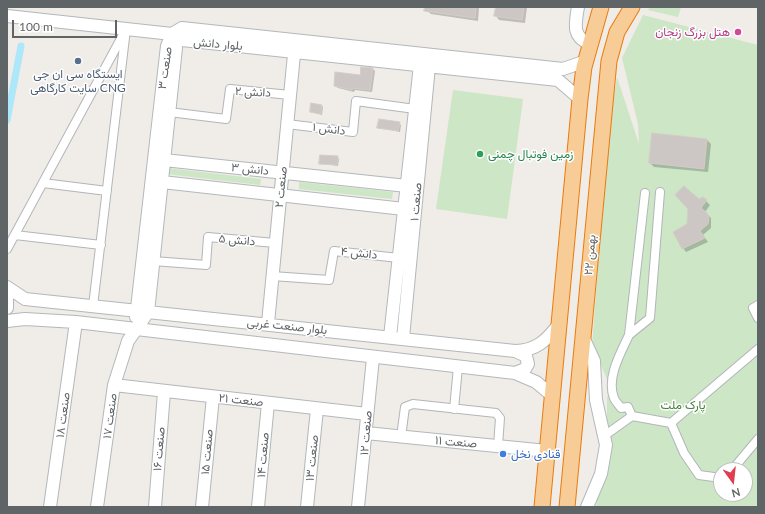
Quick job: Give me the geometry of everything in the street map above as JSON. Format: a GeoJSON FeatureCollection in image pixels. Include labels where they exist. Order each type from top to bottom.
{"type":"FeatureCollection","features":[{"type":"Feature","properties":{"kind":"highway"},"geometry":{"type":"LineString","coordinates":[[593,35],[598,7]]}},
{"type":"Feature","properties":{"kind":"highway","name":"۲۲ بهمن"},"geometry":{"type":"LineString","coordinates":[[542,507],[580,98],[586,61],[602,7]]}},
{"type":"Feature","properties":{"kind":"highway"},"geometry":{"type":"LineString","coordinates":[[593,35],[606,7]]}},
{"type":"Feature","properties":{"kind":"highway","name":"۲۲ بهمن"},"geometry":{"type":"LineString","coordinates":[[567,507],[609,61],[617,32],[632,7]]}},
{"type":"Feature","properties":{"kind":"street"},"geometry":{"type":"LineString","coordinates":[[578,7],[576,33],[581,40],[593,35]]}},
{"type":"Feature","properties":{"kind":"street","name":"بلوار دانش"},"geometry":{"type":"LineString","coordinates":[[7,16],[172,34],[182,40],[295,46],[402,57],[563,69],[586,61]]}},
{"type":"Feature","properties":{"kind":"street"},"geometry":{"type":"LineString","coordinates":[[7,249],[126,29]]}},
{"type":"Feature","properties":{"kind":"street"},"geometry":{"type":"LineString","coordinates":[[93,306],[126,29]]}},
{"type":"Feature","properties":{"kind":"street","name":"صنعت ۳"},"geometry":{"type":"LineString","coordinates":[[142,312],[153,261],[162,182],[176,48],[172,34]]}},
{"type":"Feature","properties":{"kind":"street","name":"صنعت ۳"},"geometry":{"type":"LineString","coordinates":[[142,312],[167,46],[172,34]]}},
{"type":"Feature","properties":{"kind":"street","name":"صنعت ۲"},"geometry":{"type":"LineString","coordinates":[[268,324],[295,46]]}},
{"type":"Feature","properties":{"kind":"street","name":"بلوار دانش"},"geometry":{"type":"LineString","coordinates":[[402,57],[424,66],[558,80],[580,98]]}},
{"type":"Feature","properties":{"kind":"street","name":"صنعت ۱"},"geometry":{"type":"LineString","coordinates":[[390,337],[415,109],[424,66]]}},
{"type":"Feature","properties":{"kind":"street","name":"صنعت ۱"},"geometry":{"type":"LineString","coordinates":[[403,338],[424,66]]}},
{"type":"Feature","properties":{"kind":"street","name":"دانش ۲"},"geometry":{"type":"LineString","coordinates":[[169,112],[226,119],[230,88],[290,95]]}},
{"type":"Feature","properties":{"kind":"street","name":"دانش ۱"},"geometry":{"type":"LineString","coordinates":[[287,124],[353,132],[356,101],[415,109]]}},
{"type":"Feature","properties":{"kind":"street","name":"دانش ۳"},"geometry":{"type":"LineString","coordinates":[[164,160],[407,186]]}},
{"type":"Feature","properties":{"kind":"street","name":"دانش ۳"},"geometry":{"type":"LineString","coordinates":[[162,182],[404,209]]}},
{"type":"Feature","properties":{"kind":"street"},"geometry":{"type":"LineString","coordinates":[[43,183],[107,191]]}},
{"type":"Feature","properties":{"kind":"street"},"geometry":{"type":"LineString","coordinates":[[629,335],[650,318],[660,192]]}},
{"type":"Feature","properties":{"kind":"street"},"geometry":{"type":"LineString","coordinates":[[632,416],[628,407],[621,408],[614,398],[611,386],[619,355],[629,335],[645,193]]}},
{"type":"Feature","properties":{"kind":"street"},"geometry":{"type":"LineString","coordinates":[[15,235],[101,245]]}},
{"type":"Feature","properties":{"kind":"street","name":"دانش ۵"},"geometry":{"type":"LineString","coordinates":[[153,261],[206,265],[208,237],[276,243]]}},
{"type":"Feature","properties":{"kind":"street","name":"دانش ۴"},"geometry":{"type":"LineString","coordinates":[[272,276],[329,280],[334,251],[399,258]]}},
{"type":"Feature","properties":{"kind":"street","name":"بلوار صنعت غربی"},"geometry":{"type":"LineString","coordinates":[[7,287],[25,299],[515,351],[524,351],[538,347],[551,336],[559,324]]}},
{"type":"Feature","properties":{"kind":"street"},"geometry":{"type":"LineString","coordinates":[[7,295],[7,308]]}},
{"type":"Feature","properties":{"kind":"street"},"geometry":{"type":"LineString","coordinates":[[758,305],[754,308],[758,318]]}},
{"type":"Feature","properties":{"kind":"street","name":"صنعت ۱۷"},"geometry":{"type":"LineString","coordinates":[[97,507],[114,385],[123,351],[136,329],[142,312]]}},
{"type":"Feature","properties":{"kind":"street","name":"بلوار صنعت غربی"},"geometry":{"type":"LineString","coordinates":[[7,321],[25,319],[76,322],[373,358],[515,373],[536,382],[553,396]]}},
{"type":"Feature","properties":{"kind":"street","name":"صنعت ۱۸"},"geometry":{"type":"LineString","coordinates":[[50,507],[76,322]]}},
{"type":"Feature","properties":{"kind":"street"},"geometry":{"type":"LineString","coordinates":[[582,336],[594,361],[596,400],[606,445],[601,474],[587,507]]}},
{"type":"Feature","properties":{"kind":"street"},"geometry":{"type":"LineString","coordinates":[[671,423],[758,349]]}},
{"type":"Feature","properties":{"kind":"street"},"geometry":{"type":"LineString","coordinates":[[515,351],[526,356],[528,364],[525,369],[515,373]]}},
{"type":"Feature","properties":{"kind":"street","name":"صنعت ۱۲"},"geometry":{"type":"LineString","coordinates":[[358,507],[373,358]]}},
{"type":"Feature","properties":{"kind":"street"},"geometry":{"type":"LineString","coordinates":[[454,408],[458,367]]}},
{"type":"Feature","properties":{"kind":"street","name":"صنعت ۲۱"},"geometry":{"type":"LineString","coordinates":[[114,385],[164,392],[367,414]]}},
{"type":"Feature","properties":{"kind":"street","name":"صنعت ۱۶"},"geometry":{"type":"LineString","coordinates":[[154,507],[164,392]]}},
{"type":"Feature","properties":{"kind":"street","name":"صنعت ۱۵"},"geometry":{"type":"LineString","coordinates":[[202,507],[213,397]]}},
{"type":"Feature","properties":{"kind":"street","name":"صنعت ۱۴"},"geometry":{"type":"LineString","coordinates":[[258,507],[268,403]]}},
{"type":"Feature","properties":{"kind":"street"},"geometry":{"type":"LineString","coordinates":[[401,437],[404,406],[408,404],[454,408],[496,413],[499,415],[498,446]]}},
{"type":"Feature","properties":{"kind":"street","name":"صنعت ۱۳"},"geometry":{"type":"LineString","coordinates":[[307,507],[317,409]]}},
{"type":"Feature","properties":{"kind":"street"},"geometry":{"type":"LineString","coordinates":[[604,436],[632,416],[671,423]]}},
{"type":"Feature","properties":{"kind":"street"},"geometry":{"type":"LineString","coordinates":[[671,423],[684,452],[699,475],[713,477]]}},
{"type":"Feature","properties":{"kind":"street","name":"صنعت ۱۱"},"geometry":{"type":"LineString","coordinates":[[366,433],[547,451]]}},
{"type":"Feature","properties":{"kind":"street"},"geometry":{"type":"LineString","coordinates":[[739,462],[758,439]]}},
{"type":"Feature","properties":{"kind":"green space"},"geometry":{"type":"Polygon","coordinates":[[[650,7],[681,7],[678,17],[648,10],[650,7]]]}},
{"type":"Feature","properties":{"kind":"green space","name":"پارک ملت"},"geometry":{"type":"Polygon","coordinates":[[[643,15],[758,45],[758,507],[596,507],[607,428],[607,398],[618,357],[609,383],[592,346],[608,133],[617,77],[639,144],[638,124],[622,58],[643,15]]]}},
{"type":"Feature","properties":{"kind":"green space","name":"زمین فوتبال چمنی"},"geometry":{"type":"Polygon","coordinates":[[[453,90],[523,99],[507,219],[436,209],[453,90]]]}},
{"type":"Feature","properties":{"kind":"green space"},"geometry":{"type":"Polygon","coordinates":[[[167,168],[261,179],[260,185],[166,174],[167,168]]]}},
{"type":"Feature","properties":{"kind":"green space"},"geometry":{"type":"Polygon","coordinates":[[[299,182],[393,192],[392,199],[299,189],[299,182]]]}},
{"type":"Feature","properties":{"kind":"building"},"geometry":{"type":"Polygon","coordinates":[[[425,7],[476,7],[475,18],[424,11],[425,7]]]}},
{"type":"Feature","properties":{"kind":"building"},"geometry":{"type":"Polygon","coordinates":[[[496,7],[524,7],[522,20],[494,16],[496,7]]]}},
{"type":"Feature","properties":{"kind":"building"},"geometry":{"type":"Polygon","coordinates":[[[361,67],[373,68],[370,90],[352,88],[352,90],[334,86],[335,72],[360,75],[361,67]]]}},
{"type":"Feature","properties":{"kind":"building"},"geometry":{"type":"Polygon","coordinates":[[[311,103],[322,105],[321,114],[310,112],[311,103]]]}},
{"type":"Feature","properties":{"kind":"building"},"geometry":{"type":"Polygon","coordinates":[[[379,119],[400,122],[398,131],[377,128],[379,119]]]}},
{"type":"Feature","properties":{"kind":"building"},"geometry":{"type":"Polygon","coordinates":[[[652,133],[707,139],[704,169],[649,163],[652,133]]]}},
{"type":"Feature","properties":{"kind":"building"},"geometry":{"type":"Polygon","coordinates":[[[320,155],[338,156],[337,165],[319,164],[320,155]]]}},
{"type":"Feature","properties":{"kind":"building"},"geometry":{"type":"Polygon","coordinates":[[[684,186],[699,199],[703,197],[707,200],[701,208],[707,213],[709,218],[708,224],[700,231],[705,238],[682,249],[673,232],[687,224],[688,209],[675,195],[684,186]]]}},
{"type":"Feature","properties":{"kind":"waterway"},"geometry":{"type":"LineString","coordinates":[[7,120],[21,46]]}},
{"type":"Feature","properties":{"kind":"place","name":"هتل بزرگ زنجان"},"geometry":{"type":"Point","coordinates":[738,32]}},
{"type":"Feature","properties":{"kind":"place","name":"ایستگاه سی ان جی سایت کارگاهی CNG"},"geometry":{"type":"Point","coordinates":[78,61]}},
{"type":"Feature","properties":{"kind":"place","name":"زمین فوتبال چمنی"},"geometry":{"type":"Point","coordinates":[480,154]}},
{"type":"Feature","properties":{"kind":"place","name":"قنادی نخل"},"geometry":{"type":"Point","coordinates":[503,454]}}]}
